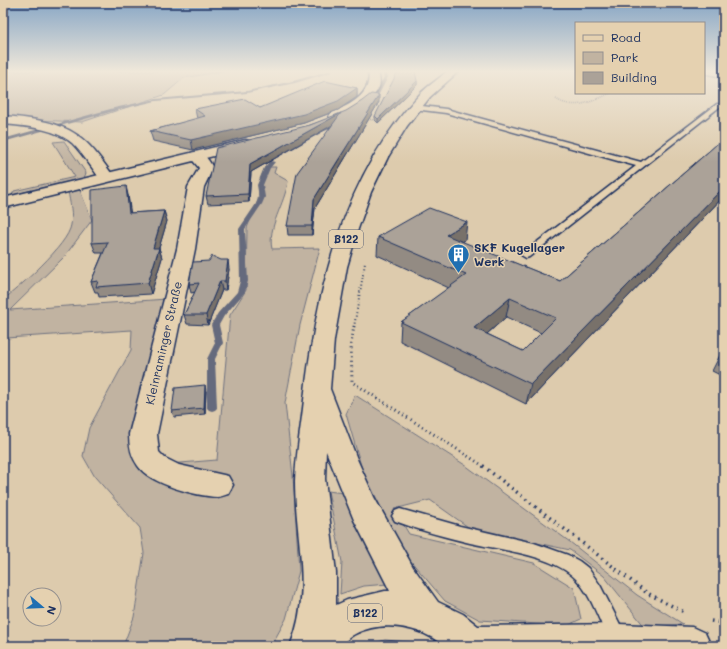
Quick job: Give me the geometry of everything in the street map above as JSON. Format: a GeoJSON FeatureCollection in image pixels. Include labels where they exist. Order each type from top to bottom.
{"type":"FeatureCollection","features":[{"type":"Feature","properties":{"kind":"main road"},"geometry":{"type":"LineString","coordinates":[[322,122],[342,113],[362,101]]}},
{"type":"Feature","properties":{"kind":"main road","name":"B122"},"geometry":{"type":"LineString","coordinates":[[310,644],[320,588],[318,545],[310,479],[323,339],[332,293],[353,216],[374,168],[394,134],[414,107],[420,101]]}},
{"type":"Feature","properties":{"kind":"main road"},"geometry":{"type":"LineString","coordinates":[[3,120],[26,123],[60,131],[70,135],[78,142],[106,177]]}},
{"type":"Feature","properties":{"kind":"main road"},"geometry":{"type":"LineString","coordinates":[[3,203],[257,141]]}},
{"type":"Feature","properties":{"kind":"main road","name":"Kleinraminger Straße"},"geometry":{"type":"LineString","coordinates":[[196,156],[203,162],[206,168],[196,187],[186,249],[143,434],[144,451],[152,463],[171,476],[218,485]]}},
{"type":"Feature","properties":{"kind":"main road","name":"B122"},"geometry":{"type":"LineString","coordinates":[[318,386],[343,459],[372,523],[407,590],[425,615]]}},
{"type":"Feature","properties":{"kind":"main road","name":"B122"},"geometry":{"type":"LineString","coordinates":[[310,644],[347,618],[385,608],[425,615],[450,627],[473,646]]}},
{"type":"Feature","properties":{"kind":"main road"},"geometry":{"type":"LineString","coordinates":[[473,646],[621,644],[696,627]]}},
{"type":"Feature","properties":{"kind":"lane"},"geometry":{"type":"LineString","coordinates":[[526,255],[719,105]]}},
{"type":"Feature","properties":{"kind":"lane"},"geometry":{"type":"LineString","coordinates":[[414,107],[446,111],[642,165]]}},
{"type":"Feature","properties":{"kind":"lane"},"geometry":{"type":"LineString","coordinates":[[400,516],[562,560],[581,573],[596,596],[621,644]]}},
{"type":"Feature","properties":{"kind":"path"},"geometry":{"type":"LineString","coordinates":[[559,101],[581,105],[590,101]]}},
{"type":"Feature","properties":{"kind":"path"},"geometry":{"type":"LineString","coordinates":[[365,261],[351,344],[352,382],[492,472],[647,593],[696,627],[724,623]]}},
{"type":"Feature","properties":{"kind":"green space"},"geometry":{"type":"Polygon","coordinates":[[[3,101],[145,101],[82,122],[34,120],[3,116],[3,101]]]}},
{"type":"Feature","properties":{"kind":"green space"},"geometry":{"type":"Polygon","coordinates":[[[64,141],[86,173],[84,178],[12,195],[14,191],[75,177],[53,142],[64,141]]]}},
{"type":"Feature","properties":{"kind":"green space"},"geometry":{"type":"Polygon","coordinates":[[[265,167],[276,167],[274,173],[288,181],[284,198],[272,232],[272,249],[320,248],[300,325],[285,403],[293,476],[299,571],[286,619],[271,646],[123,646],[134,617],[144,553],[140,528],[95,477],[83,456],[89,428],[131,350],[132,330],[6,338],[3,341],[3,300],[42,265],[68,233],[72,217],[68,191],[79,188],[92,220],[64,257],[10,310],[181,298],[154,430],[157,450],[168,464],[217,460],[230,315],[246,290],[247,228],[258,200],[260,180],[265,167]]]}},
{"type":"Feature","properties":{"kind":"green space"},"geometry":{"type":"Polygon","coordinates":[[[355,395],[465,465],[570,542],[637,595],[683,624],[645,627],[604,576],[570,550],[471,529],[430,500],[394,509],[409,534],[534,563],[574,588],[581,619],[566,626],[480,620],[445,601],[403,552],[362,469],[346,414],[355,395]]]}},
{"type":"Feature","properties":{"kind":"green space"},"geometry":{"type":"Polygon","coordinates":[[[328,491],[343,493],[388,584],[364,586],[340,594],[342,562],[328,491]]]}},
{"type":"Feature","properties":{"kind":"green space"},"geometry":{"type":"Polygon","coordinates":[[[385,640],[409,642],[419,646],[361,646],[385,640]]]}},
{"type":"Feature","properties":{"kind":"building"},"geometry":{"type":"Polygon","coordinates":[[[234,101],[249,101],[260,108],[276,101],[337,101],[304,114],[191,140],[150,131],[205,116],[195,109],[234,101]]]}},
{"type":"Feature","properties":{"kind":"building"},"geometry":{"type":"Polygon","coordinates":[[[362,101],[375,101],[314,199],[312,226],[287,226],[297,173],[341,113],[250,164],[248,194],[206,196],[216,148],[310,125],[346,111],[362,101]]]}},
{"type":"Feature","properties":{"kind":"building"},"geometry":{"type":"Polygon","coordinates":[[[383,101],[396,101],[378,119],[375,116],[383,101]]]}},
{"type":"Feature","properties":{"kind":"building","name":"SKF Kugellager Werk"},"geometry":{"type":"Polygon","coordinates":[[[724,138],[724,187],[531,384],[401,322],[466,275],[378,237],[429,208],[467,222],[446,235],[560,281],[724,138]],[[510,298],[474,328],[523,351],[556,318],[510,298]]]}},
{"type":"Feature","properties":{"kind":"building"},"geometry":{"type":"Polygon","coordinates":[[[126,186],[129,213],[164,211],[153,248],[159,248],[148,283],[96,287],[98,281],[91,282],[108,242],[92,243],[92,190],[126,186]]]}},
{"type":"Feature","properties":{"kind":"building"},"geometry":{"type":"Polygon","coordinates":[[[212,256],[221,260],[228,260],[225,281],[220,281],[206,315],[184,315],[199,283],[189,284],[193,262],[209,261],[212,256]]]}},
{"type":"Feature","properties":{"kind":"building"},"geometry":{"type":"Polygon","coordinates":[[[205,385],[204,408],[172,411],[175,388],[205,385]]]}},
{"type":"Feature","properties":{"kind":"waterway"},"geometry":{"type":"LineString","coordinates":[[3,141],[116,109],[150,101]]}},
{"type":"Feature","properties":{"kind":"waterway"},"geometry":{"type":"LineString","coordinates":[[314,133],[339,125]]}},
{"type":"Feature","properties":{"kind":"waterway"},"geometry":{"type":"LineString","coordinates":[[212,408],[211,359],[219,343],[215,325],[221,315],[241,292],[244,281],[242,229],[259,204],[262,197],[260,185],[267,168],[272,162]]}},
{"type":"Feature","properties":{"kind":"place","name":"SKF Kugellager Werk"},"geometry":{"type":"Point","coordinates":[458,274]}}]}
